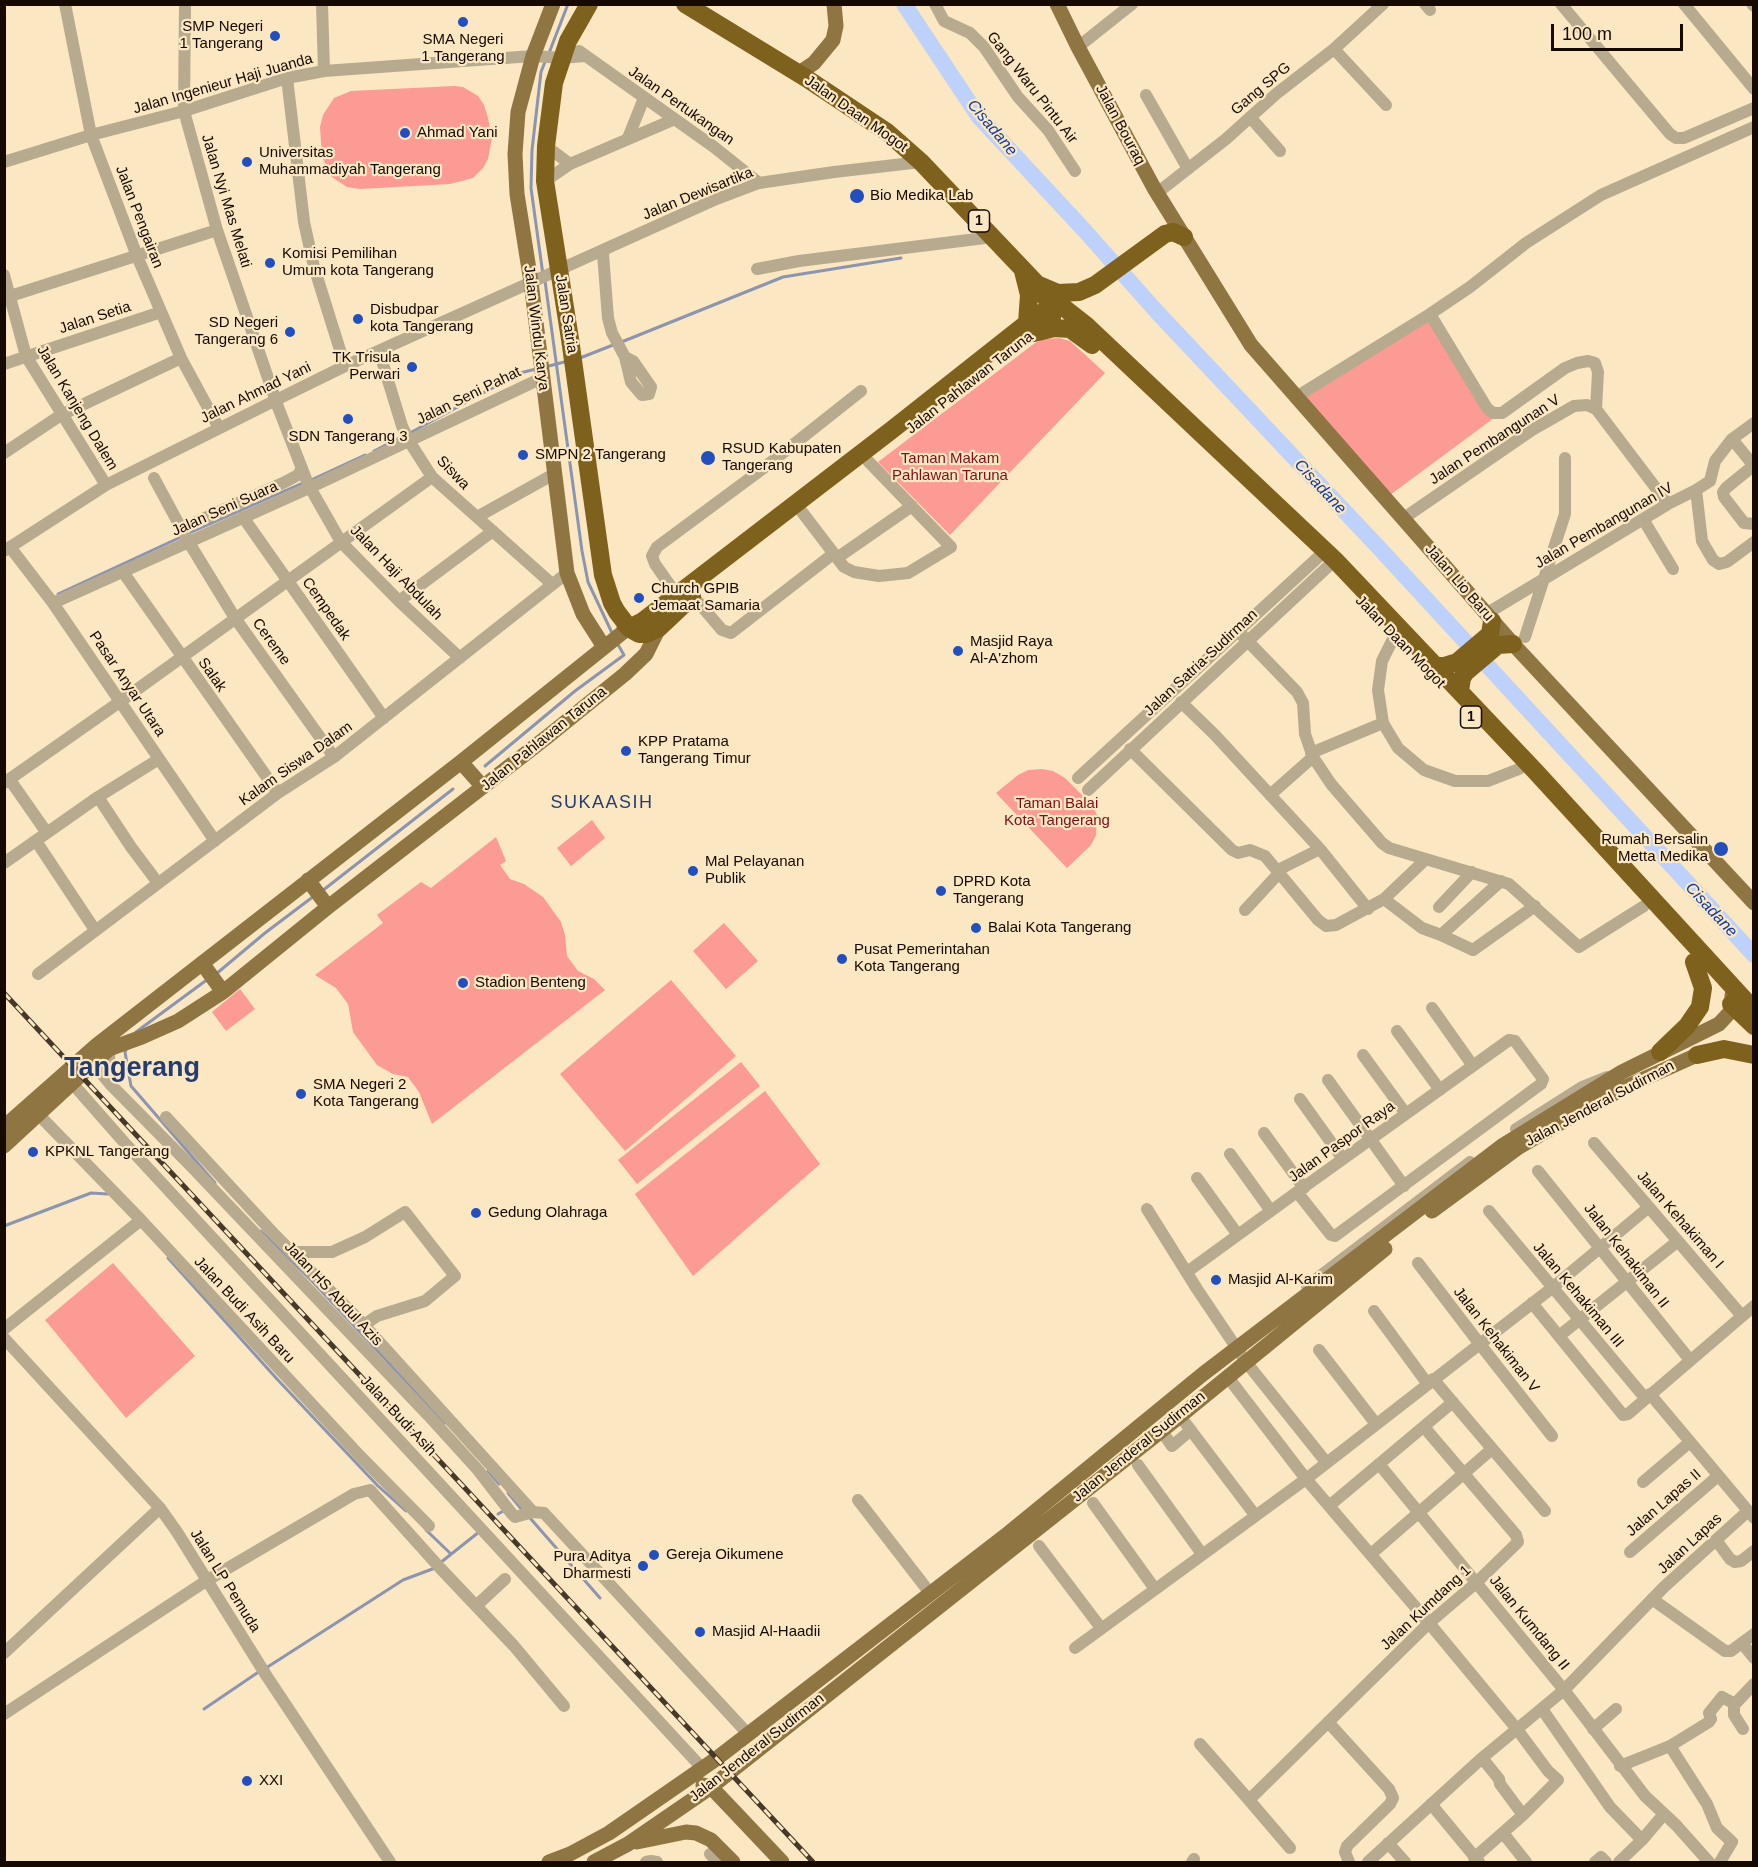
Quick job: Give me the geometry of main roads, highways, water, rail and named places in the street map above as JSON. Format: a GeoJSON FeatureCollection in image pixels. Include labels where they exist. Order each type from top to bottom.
{"type":"FeatureCollection","features":[{"type":"Feature","properties":{"kind":"highway","name":"Jalan Satria"},"geometry":{"type":"LineString","coordinates":[[588,4],[563,52],[554,82],[546,146],[545,181],[556,271],[573,359],[603,575],[624,629]]}},
{"type":"Feature","properties":{"kind":"highway","name":"Jalan Daan Mogot"},"geometry":{"type":"LineString","coordinates":[[685,4],[798,73],[887,132],[921,162],[1035,282],[1057,312],[1086,325],[1437,666],[1642,898],[1694,962],[1754,1026]]}},
{"type":"Feature","properties":{"kind":"highway"},"geometry":{"type":"LineString","coordinates":[[1086,325],[1082,306],[1084,297],[1092,287],[1169,232],[1186,241]]}},
{"type":"Feature","properties":{"kind":"highway"},"geometry":{"type":"LineString","coordinates":[[1021,267],[1029,295],[1030,328]]}},
{"type":"Feature","properties":{"kind":"highway"},"geometry":{"type":"LineString","coordinates":[[1035,282],[1058,293],[1069,294],[1092,287]]}},
{"type":"Feature","properties":{"kind":"highway","name":"Jalan Pahlawan Taruna"},"geometry":{"type":"LineString","coordinates":[[659,628],[685,595],[893,429],[1030,328],[1057,312]]}},
{"type":"Feature","properties":{"kind":"highway","name":"Jalan Daan Mogot"},"geometry":{"type":"LineString","coordinates":[[1030,328],[1062,328],[1077,332],[1327,559],[1519,769],[1642,898],[1754,1010]]}},
{"type":"Feature","properties":{"kind":"highway","name":"Jalan Pahlawan Taruna"},"geometry":{"type":"LineString","coordinates":[[624,629],[639,623],[685,595],[802,512],[994,362],[1030,328]]}},
{"type":"Feature","properties":{"kind":"highway"},"geometry":{"type":"LineString","coordinates":[[624,629],[645,634],[659,628]]}},
{"type":"Feature","properties":{"kind":"highway"},"geometry":{"type":"LineString","coordinates":[[1437,666],[1461,668],[1501,632]]}},
{"type":"Feature","properties":{"kind":"highway"},"geometry":{"type":"LineString","coordinates":[[1460,691],[1461,668]]}},
{"type":"Feature","properties":{"kind":"highway"},"geometry":{"type":"LineString","coordinates":[[1660,1052],[1687,1026],[1700,1007],[1703,988],[1694,962]]}},
{"type":"Feature","properties":{"kind":"highway"},"geometry":{"type":"LineString","coordinates":[[1697,1055],[1724,1049],[1754,1055]]}},
{"type":"Feature","properties":{"kind":"main road","name":"Jalan Windu Karya"},"geometry":{"type":"LineString","coordinates":[[553,4],[534,56],[518,112],[515,154],[517,194],[532,281],[567,573],[583,614],[606,645]]}},
{"type":"Feature","properties":{"kind":"main road"},"geometry":{"type":"LineString","coordinates":[[798,73],[814,63],[833,40],[836,26],[834,4]]}},
{"type":"Feature","properties":{"kind":"main road","name":"Jalan Bouraq"},"geometry":{"type":"LineString","coordinates":[[1057,4],[1078,48],[1157,194],[1186,241]]}},
{"type":"Feature","properties":{"kind":"main road","name":"Jalan Lio Baru"},"geometry":{"type":"LineString","coordinates":[[1186,241],[1251,345],[1501,632],[1754,903]]}},
{"type":"Feature","properties":{"kind":"main road","name":"Jalan Pahlawan Taruna"},"geometry":{"type":"LineString","coordinates":[[4,1146],[112,1047],[142,1038],[187,1017],[326,904],[483,788],[625,674],[646,654],[659,628]]}},
{"type":"Feature","properties":{"kind":"main road"},"geometry":{"type":"LineString","coordinates":[[4,1127],[97,1045],[310,883],[624,629]]}},
{"type":"Feature","properties":{"kind":"main road"},"geometry":{"type":"LineString","coordinates":[[461,762],[483,788]]}},
{"type":"Feature","properties":{"kind":"main road"},"geometry":{"type":"LineString","coordinates":[[310,883],[326,904]]}},
{"type":"Feature","properties":{"kind":"main road"},"geometry":{"type":"LineString","coordinates":[[203,965],[221,989]]}},
{"type":"Feature","properties":{"kind":"main road","name":"Jalan Daan Mogot"},"geometry":{"type":"LineString","coordinates":[[1727,981],[1733,1005]]}},
{"type":"Feature","properties":{"kind":"main road","name":"Jalan Jenderal Sudirman"},"geometry":{"type":"LineString","coordinates":[[549,1863],[599,1838],[703,1769],[1005,1536],[1237,1348],[1503,1146],[1622,1072],[1719,1024],[1729,1014],[1733,1005]]}},
{"type":"Feature","properties":{"kind":"main road","name":"Jalan Jenderal Sudirman"},"geometry":{"type":"LineString","coordinates":[[597,1862],[711,1787],[1180,1416],[1446,1200],[1519,1147],[1574,1114],[1630,1085],[1697,1055]]}},
{"type":"Feature","properties":{"kind":"main road"},"geometry":{"type":"LineString","coordinates":[[676,1787],[691,1785],[711,1787],[782,1863]]}},
{"type":"Feature","properties":{"kind":"main road"},"geometry":{"type":"LineString","coordinates":[[630,1819],[634,1839],[686,1832],[696,1833],[711,1840],[733,1863]]}},
{"type":"Feature","properties":{"kind":"waterway"},"geometry":{"type":"LineString","coordinates":[[549,53],[568,4]]}},
{"type":"Feature","properties":{"kind":"waterway","name":"Cisadane"},"geometry":{"type":"LineString","coordinates":[[904,4],[979,117],[1754,955]]}},
{"type":"Feature","properties":{"kind":"waterway"},"geometry":{"type":"LineString","coordinates":[[543,275],[531,188],[532,150],[541,72],[545,62]]}},
{"type":"Feature","properties":{"kind":"waterway"},"geometry":{"type":"LineString","coordinates":[[619,343],[783,277],[901,258]]}},
{"type":"Feature","properties":{"kind":"waterway"},"geometry":{"type":"LineString","coordinates":[[545,281],[582,551],[588,582],[613,635]]}},
{"type":"Feature","properties":{"kind":"waterway"},"geometry":{"type":"LineString","coordinates":[[580,358],[613,345]]}},
{"type":"Feature","properties":{"kind":"waterway"},"geometry":{"type":"LineString","coordinates":[[545,367],[568,361]]}},
{"type":"Feature","properties":{"kind":"waterway"},"geometry":{"type":"LineString","coordinates":[[408,434],[520,373],[536,369]]}},
{"type":"Feature","properties":{"kind":"waterway"},"geometry":{"type":"LineString","coordinates":[[374,451],[403,436]]}},
{"type":"Feature","properties":{"kind":"waterway"},"geometry":{"type":"LineString","coordinates":[[311,480],[365,455]]}},
{"type":"Feature","properties":{"kind":"waterway"},"geometry":{"type":"LineString","coordinates":[[187,534],[305,482]]}},
{"type":"Feature","properties":{"kind":"waterway"},"geometry":{"type":"LineString","coordinates":[[58,594],[181,537]]}},
{"type":"Feature","properties":{"kind":"waterway"},"geometry":{"type":"LineString","coordinates":[[485,766],[575,691],[624,655],[617,643]]}},
{"type":"Feature","properties":{"kind":"waterway"},"geometry":{"type":"LineString","coordinates":[[322,891],[453,789]]}},
{"type":"Feature","properties":{"kind":"waterway"},"geometry":{"type":"LineString","coordinates":[[216,974],[314,896]]}},
{"type":"Feature","properties":{"kind":"waterway"},"geometry":{"type":"LineString","coordinates":[[136,1032],[208,979]]}},
{"type":"Feature","properties":{"kind":"waterway"},"geometry":{"type":"LineString","coordinates":[[127,1048],[125,1052],[131,1086],[215,1183]]}},
{"type":"Feature","properties":{"kind":"waterway"},"geometry":{"type":"LineString","coordinates":[[4,1226],[91,1193],[108,1194]]}},
{"type":"Feature","properties":{"kind":"waterway"},"geometry":{"type":"LineString","coordinates":[[261,1231],[312,1281],[445,1423]]}},
{"type":"Feature","properties":{"kind":"waterway"},"geometry":{"type":"LineString","coordinates":[[168,1258],[277,1379],[378,1486],[406,1511]]}},
{"type":"Feature","properties":{"kind":"waterway"},"geometry":{"type":"LineString","coordinates":[[488,1471],[499,1484]]}},
{"type":"Feature","properties":{"kind":"waterway"},"geometry":{"type":"LineString","coordinates":[[508,1493],[523,1511]]}},
{"type":"Feature","properties":{"kind":"waterway"},"geometry":{"type":"LineString","coordinates":[[498,1514],[505,1510]]}},
{"type":"Feature","properties":{"kind":"waterway"},"geometry":{"type":"LineString","coordinates":[[530,1518],[600,1598]]}},
{"type":"Feature","properties":{"kind":"waterway"},"geometry":{"type":"LineString","coordinates":[[426,1530],[451,1554]]}},
{"type":"Feature","properties":{"kind":"waterway"},"geometry":{"type":"LineString","coordinates":[[440,1563],[479,1532]]}},
{"type":"Feature","properties":{"kind":"waterway"},"geometry":{"type":"LineString","coordinates":[[266,1668],[403,1580],[435,1568]]}},
{"type":"Feature","properties":{"kind":"waterway"},"geometry":{"type":"LineString","coordinates":[[204,1709],[260,1671]]}},
{"type":"Feature","properties":{"kind":"railway"},"geometry":{"type":"LineString","coordinates":[[4,993],[813,1862]]}},
{"type":"Feature","properties":{"kind":"place","name":"SMA Negeri 1 Tangerang"},"geometry":{"type":"Point","coordinates":[463,22]}},
{"type":"Feature","properties":{"kind":"place","name":"SMP Negeri 1 Tangerang"},"geometry":{"type":"Point","coordinates":[275,36]}},
{"type":"Feature","properties":{"kind":"place","name":"Ahmad Yani"},"geometry":{"type":"Point","coordinates":[405,133]}},
{"type":"Feature","properties":{"kind":"place","name":"Universitas Muhammadiyah Tangerang"},"geometry":{"type":"Point","coordinates":[247,162]}},
{"type":"Feature","properties":{"kind":"place","name":"Bio Medika Lab"},"geometry":{"type":"Point","coordinates":[857,196]}},
{"type":"Feature","properties":{"kind":"place","name":"Komisi Pemilihan Umum kota Tangerang"},"geometry":{"type":"Point","coordinates":[270,263]}},
{"type":"Feature","properties":{"kind":"place","name":"Disbudpar kota Tangerang"},"geometry":{"type":"Point","coordinates":[358,319]}},
{"type":"Feature","properties":{"kind":"place","name":"SD Negeri Tangerang 6"},"geometry":{"type":"Point","coordinates":[290,332]}},
{"type":"Feature","properties":{"kind":"place","name":"TK Trisula Perwari"},"geometry":{"type":"Point","coordinates":[412,367]}},
{"type":"Feature","properties":{"kind":"place","name":"SDN Tangerang 3"},"geometry":{"type":"Point","coordinates":[348,419]}},
{"type":"Feature","properties":{"kind":"place","name":"SMPN 2 Tangerang"},"geometry":{"type":"Point","coordinates":[523,455]}},
{"type":"Feature","properties":{"kind":"place","name":"RSUD Kabupaten Tangerang"},"geometry":{"type":"Point","coordinates":[708,458]}},
{"type":"Feature","properties":{"kind":"place","name":"Church GPIB Jemaat Samaria"},"geometry":{"type":"Point","coordinates":[639,598]}},
{"type":"Feature","properties":{"kind":"place","name":"Masjid Raya Al-A'zhom"},"geometry":{"type":"Point","coordinates":[958,651]}},
{"type":"Feature","properties":{"kind":"place","name":"KPP Pratama Tangerang Timur"},"geometry":{"type":"Point","coordinates":[626,751]}},
{"type":"Feature","properties":{"kind":"place","name":"Rumah Bersalin Metta Medika"},"geometry":{"type":"Point","coordinates":[1721,849]}},
{"type":"Feature","properties":{"kind":"place","name":"Mal Pelayanan Publik"},"geometry":{"type":"Point","coordinates":[693,871]}},
{"type":"Feature","properties":{"kind":"place","name":"DPRD Kota Tangerang"},"geometry":{"type":"Point","coordinates":[941,891]}},
{"type":"Feature","properties":{"kind":"place","name":"Balai Kota Tangerang"},"geometry":{"type":"Point","coordinates":[976,928]}},
{"type":"Feature","properties":{"kind":"place","name":"Pusat Pemerintahan Kota Tangerang"},"geometry":{"type":"Point","coordinates":[842,959]}},
{"type":"Feature","properties":{"kind":"place","name":"Stadion Benteng"},"geometry":{"type":"Point","coordinates":[463,983]}},
{"type":"Feature","properties":{"kind":"place","name":"SMA Negeri 2 Kota Tangerang"},"geometry":{"type":"Point","coordinates":[301,1094]}},
{"type":"Feature","properties":{"kind":"place","name":"KPKNL Tangerang"},"geometry":{"type":"Point","coordinates":[33,1152]}},
{"type":"Feature","properties":{"kind":"place","name":"Gedung Olahraga"},"geometry":{"type":"Point","coordinates":[476,1213]}},
{"type":"Feature","properties":{"kind":"place","name":"Masjid Al-Karim"},"geometry":{"type":"Point","coordinates":[1216,1280]}},
{"type":"Feature","properties":{"kind":"place","name":"Gereja Oikumene"},"geometry":{"type":"Point","coordinates":[654,1555]}},
{"type":"Feature","properties":{"kind":"place","name":"Pura Aditya Dharmesti"},"geometry":{"type":"Point","coordinates":[643,1566]}},
{"type":"Feature","properties":{"kind":"place","name":"Masjid Al-Haadii"},"geometry":{"type":"Point","coordinates":[700,1632]}},
{"type":"Feature","properties":{"kind":"place","name":"XXI"},"geometry":{"type":"Point","coordinates":[247,1781]}},
{"type":"Feature","properties":{"kind":"district","name":"SUKAASIH"},"geometry":{"type":"Point","coordinates":[602,803]}},
{"type":"Feature","properties":{"kind":"district","name":"Tangerang"},"geometry":{"type":"Point","coordinates":[132,1069]}},
{"type":"Feature","properties":{"kind":"park label","name":"Taman Makam Pahlawan Taruna"},"geometry":{"type":"Point","coordinates":[950,468]}},
{"type":"Feature","properties":{"kind":"park label","name":"Taman Balai Kota Tangerang"},"geometry":{"type":"Point","coordinates":[1057,812]}}]}
